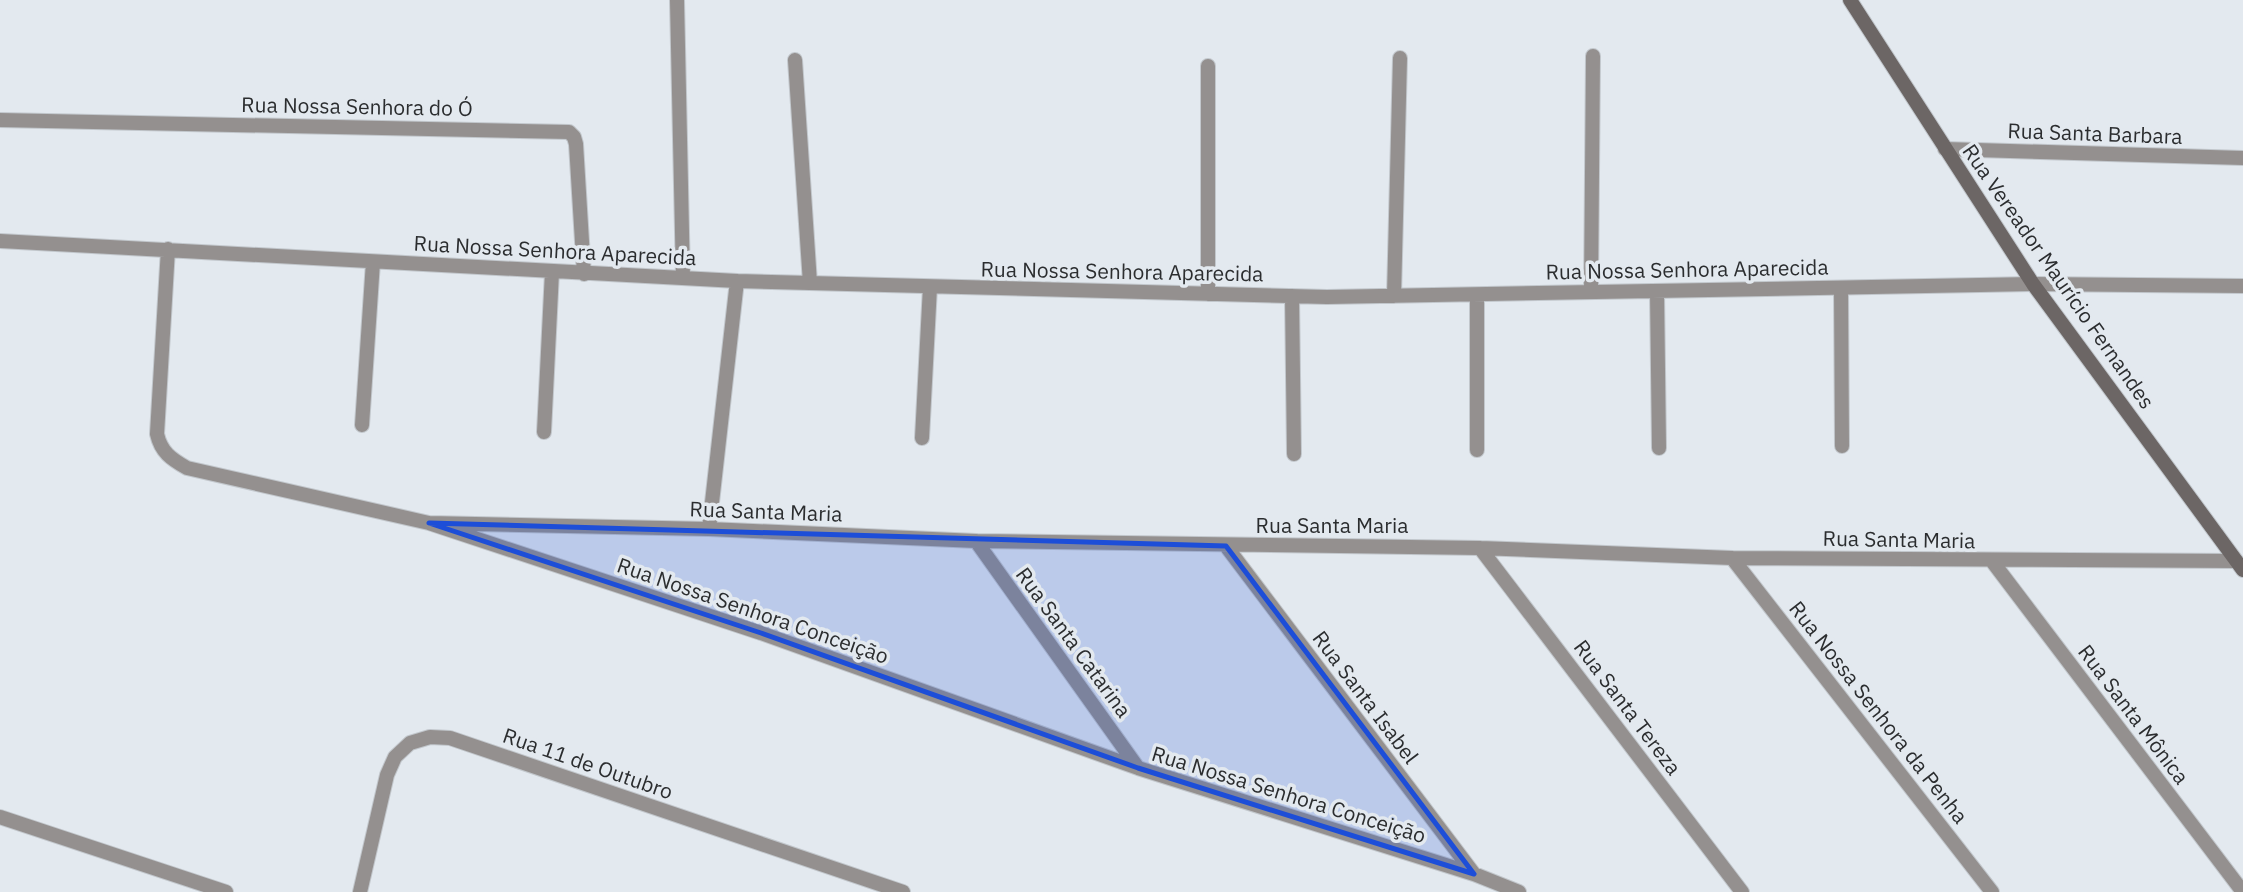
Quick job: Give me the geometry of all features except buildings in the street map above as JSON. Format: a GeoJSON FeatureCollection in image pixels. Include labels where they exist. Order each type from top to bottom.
{"type":"FeatureCollection","features":[{"type":"Feature","properties":{"kind":"street"},"geometry":{"type":"LineString","coordinates":[[677,0],[683,278]]}},
{"type":"Feature","properties":{"kind":"street","name":"Rua Vereador Maurício Fernandes"},"geometry":{"type":"LineString","coordinates":[[1850,0],[2033,284],[2239,565]]}},
{"type":"Feature","properties":{"kind":"street"},"geometry":{"type":"LineString","coordinates":[[1591,292],[1593,56]]}},
{"type":"Feature","properties":{"kind":"street"},"geometry":{"type":"LineString","coordinates":[[1394,296],[1399,58]]}},
{"type":"Feature","properties":{"kind":"street"},"geometry":{"type":"LineString","coordinates":[[795,60],[810,283]]}},
{"type":"Feature","properties":{"kind":"street"},"geometry":{"type":"LineString","coordinates":[[1208,66],[1208,294]]}},
{"type":"Feature","properties":{"kind":"street","name":"Rua Nossa Senhora do Ó"},"geometry":{"type":"LineString","coordinates":[[0,120],[569,131],[576,145],[584,274]]}},
{"type":"Feature","properties":{"kind":"street","name":"Rua Santa Barbara"},"geometry":{"type":"LineString","coordinates":[[1945,149],[2243,158]]}},
{"type":"Feature","properties":{"kind":"street","name":"Rua Nossa Senhora Aparecida"},"geometry":{"type":"LineString","coordinates":[[0,240],[737,281],[1292,296],[2033,284],[2243,286]]}},
{"type":"Feature","properties":{"kind":"street","name":"Rua Nossa Senhora Conceição"},"geometry":{"type":"LineString","coordinates":[[168,249],[157,434],[160,447],[187,468],[429,523],[761,633],[1138,768],[1474,874],[1519,892]]}},
{"type":"Feature","properties":{"kind":"street"},"geometry":{"type":"LineString","coordinates":[[362,425],[373,262]]}},
{"type":"Feature","properties":{"kind":"street"},"geometry":{"type":"LineString","coordinates":[[544,432],[552,272]]}},
{"type":"Feature","properties":{"kind":"street"},"geometry":{"type":"LineString","coordinates":[[709,529],[737,281]]}},
{"type":"Feature","properties":{"kind":"street"},"geometry":{"type":"LineString","coordinates":[[922,438],[930,287]]}},
{"type":"Feature","properties":{"kind":"street"},"geometry":{"type":"LineString","coordinates":[[1841,288],[1842,446]]}},
{"type":"Feature","properties":{"kind":"street"},"geometry":{"type":"LineString","coordinates":[[1657,291],[1660,448]]}},
{"type":"Feature","properties":{"kind":"street"},"geometry":{"type":"LineString","coordinates":[[1477,295],[1477,450]]}},
{"type":"Feature","properties":{"kind":"street"},"geometry":{"type":"LineString","coordinates":[[1292,296],[1294,454]]}},
{"type":"Feature","properties":{"kind":"street","name":"Rua Santa Maria"},"geometry":{"type":"LineString","coordinates":[[429,523],[709,529],[976,541],[1480,548],[1732,558],[2239,565]]}},
{"type":"Feature","properties":{"kind":"street","name":"Rua Santa Catarina"},"geometry":{"type":"LineString","coordinates":[[976,541],[1138,768]]}},
{"type":"Feature","properties":{"kind":"street","name":"Rua Santa Isabel"},"geometry":{"type":"LineString","coordinates":[[1226,546],[1474,874]]}},
{"type":"Feature","properties":{"kind":"street","name":"Rua Santa Tereza"},"geometry":{"type":"LineString","coordinates":[[1480,548],[1742,892]]}},
{"type":"Feature","properties":{"kind":"street","name":"Rua Nossa Senhora da Penha"},"geometry":{"type":"LineString","coordinates":[[1732,558],[1992,892]]}},
{"type":"Feature","properties":{"kind":"street","name":"Rua Santa Mônica"},"geometry":{"type":"LineString","coordinates":[[1992,561],[2243,892]]}},
{"type":"Feature","properties":{"kind":"street","name":"Rua 11 de Outubro"},"geometry":{"type":"LineString","coordinates":[[360,892],[387,775],[395,757],[410,743],[430,737],[450,738],[903,892]]}},
{"type":"Feature","properties":{"kind":"street"},"geometry":{"type":"LineString","coordinates":[[0,817],[226,892]]}},
{"type":"Feature","properties":{"kind":"highlighted area"},"geometry":{"type":"Polygon","coordinates":[[[429,523],[1226,546],[1474,874],[1138,768],[761,633],[429,523]]]}}]}
